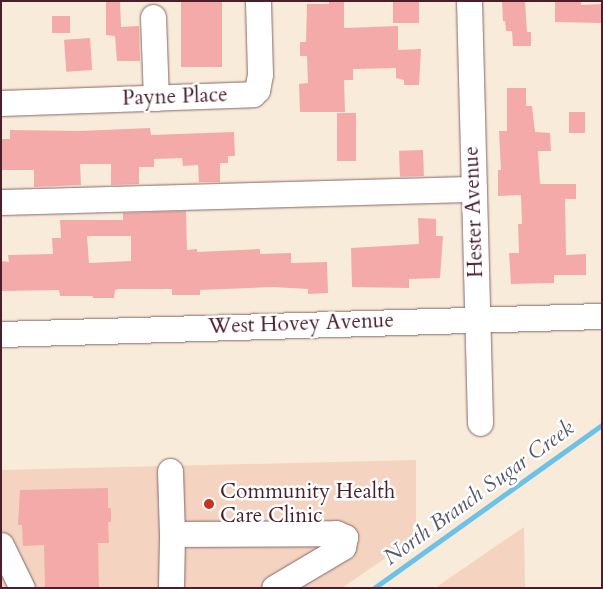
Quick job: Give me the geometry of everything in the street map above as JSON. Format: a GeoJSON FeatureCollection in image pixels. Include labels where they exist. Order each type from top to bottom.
{"type":"FeatureCollection","features":[{"type":"Feature","properties":{"kind":"street","name":"Payne Place"},"geometry":{"type":"LineString","coordinates":[[1,103],[254,94],[257,90],[260,74],[258,1]]}},
{"type":"Feature","properties":{"kind":"street","name":"Hester Avenue"},"geometry":{"type":"LineString","coordinates":[[469,1],[480,423]]}},
{"type":"Feature","properties":{"kind":"street"},"geometry":{"type":"LineString","coordinates":[[153,18],[156,98]]}},
{"type":"Feature","properties":{"kind":"street"},"geometry":{"type":"LineString","coordinates":[[1,202],[474,189]]}},
{"type":"Feature","properties":{"kind":"street","name":"West Hovey Avenue"},"geometry":{"type":"LineString","coordinates":[[1,334],[478,318],[602,316]]}},
{"type":"Feature","properties":{"kind":"street"},"geometry":{"type":"LineString","coordinates":[[170,471],[171,588]]}},
{"type":"Feature","properties":{"kind":"street"},"geometry":{"type":"LineString","coordinates":[[172,534],[336,533],[344,537],[344,547],[274,588]]}},
{"type":"Feature","properties":{"kind":"street"},"geometry":{"type":"LineString","coordinates":[[1,545],[22,588]]}},
{"type":"Feature","properties":{"kind":"shaded area","name":"Community Health Care Clinic"},"geometry":{"type":"Polygon","coordinates":[[[416,460],[416,537],[342,588],[1,588],[1,470],[416,460]]]}},
{"type":"Feature","properties":{"kind":"shaded area"},"geometry":{"type":"Polygon","coordinates":[[[524,527],[525,588],[435,588],[524,527]]]}},
{"type":"Feature","properties":{"kind":"building"},"geometry":{"type":"Polygon","coordinates":[[[106,1],[120,1],[121,27],[139,26],[140,61],[117,61],[115,36],[106,35],[106,1]]]}},
{"type":"Feature","properties":{"kind":"building"},"geometry":{"type":"Polygon","coordinates":[[[181,1],[222,1],[222,67],[181,67],[181,1]]]}},
{"type":"Feature","properties":{"kind":"building"},"geometry":{"type":"Polygon","coordinates":[[[329,1],[344,1],[344,28],[398,26],[398,50],[421,49],[419,85],[404,85],[404,80],[396,78],[396,68],[353,69],[353,80],[344,80],[345,112],[300,112],[299,84],[308,83],[307,56],[300,56],[300,42],[306,42],[307,4],[329,4],[329,1]]]}},
{"type":"Feature","properties":{"kind":"building"},"geometry":{"type":"Polygon","coordinates":[[[393,1],[419,1],[419,23],[393,23],[393,1]]]}},
{"type":"Feature","properties":{"kind":"building"},"geometry":{"type":"Polygon","coordinates":[[[502,1],[525,1],[527,32],[531,32],[531,46],[513,46],[512,31],[506,31],[505,21],[503,21],[502,1]]]}},
{"type":"Feature","properties":{"kind":"building"},"geometry":{"type":"Polygon","coordinates":[[[555,1],[581,1],[581,5],[602,4],[602,23],[555,22],[555,1]]]}},
{"type":"Feature","properties":{"kind":"building"},"geometry":{"type":"Polygon","coordinates":[[[52,16],[70,16],[70,33],[52,33],[52,16]]]}},
{"type":"Feature","properties":{"kind":"building"},"geometry":{"type":"Polygon","coordinates":[[[90,38],[92,70],[66,72],[64,40],[90,38]]]}},
{"type":"Feature","properties":{"kind":"building"},"geometry":{"type":"Polygon","coordinates":[[[507,88],[526,88],[526,106],[532,106],[535,132],[550,133],[551,151],[538,151],[540,184],[576,184],[576,199],[565,199],[566,255],[586,254],[586,275],[554,275],[554,283],[511,284],[509,253],[519,253],[518,224],[522,224],[521,195],[498,196],[498,170],[501,170],[499,131],[507,131],[507,88]]]}},
{"type":"Feature","properties":{"kind":"building"},"geometry":{"type":"Polygon","coordinates":[[[569,112],[585,112],[585,133],[569,133],[569,112]]]}},
{"type":"Feature","properties":{"kind":"building"},"geometry":{"type":"Polygon","coordinates":[[[337,113],[356,113],[356,161],[337,161],[337,113]]]}},
{"type":"Feature","properties":{"kind":"building"},"geometry":{"type":"Polygon","coordinates":[[[150,128],[151,135],[234,132],[235,156],[228,156],[228,163],[220,163],[220,182],[199,182],[198,165],[183,166],[182,158],[154,159],[154,167],[139,167],[139,184],[111,185],[111,164],[80,164],[81,185],[34,187],[34,170],[1,170],[1,139],[10,139],[10,130],[80,131],[150,128]]]}},
{"type":"Feature","properties":{"kind":"building"},"geometry":{"type":"Polygon","coordinates":[[[423,150],[424,176],[400,177],[399,151],[423,150]]]}},
{"type":"Feature","properties":{"kind":"building"},"geometry":{"type":"Polygon","coordinates":[[[186,211],[187,250],[197,249],[197,252],[260,249],[260,254],[291,253],[291,263],[327,262],[328,293],[308,294],[308,289],[273,287],[200,290],[200,295],[172,295],[172,289],[119,289],[115,290],[114,298],[93,298],[93,296],[60,296],[59,290],[1,291],[1,261],[9,262],[8,255],[53,254],[52,238],[61,238],[60,220],[123,220],[123,213],[186,211]],[[87,236],[89,263],[131,261],[131,236],[87,236]]]}},
{"type":"Feature","properties":{"kind":"building"},"geometry":{"type":"Polygon","coordinates":[[[418,218],[436,219],[436,236],[443,236],[440,278],[409,279],[409,288],[352,287],[351,248],[419,244],[418,218]]]}},
{"type":"Feature","properties":{"kind":"building"},"geometry":{"type":"Polygon","coordinates":[[[108,488],[108,508],[111,508],[111,522],[108,522],[109,543],[98,543],[99,588],[45,587],[44,545],[23,546],[22,525],[18,525],[20,490],[108,488]]]}},
{"type":"Feature","properties":{"kind":"waterway","name":"North Branch Sugar Creek"},"geometry":{"type":"LineString","coordinates":[[374,588],[602,425]]}},
{"type":"Feature","properties":{"kind":"place","name":"Community Health Care Clinic"},"geometry":{"type":"Point","coordinates":[209,504]}}]}
